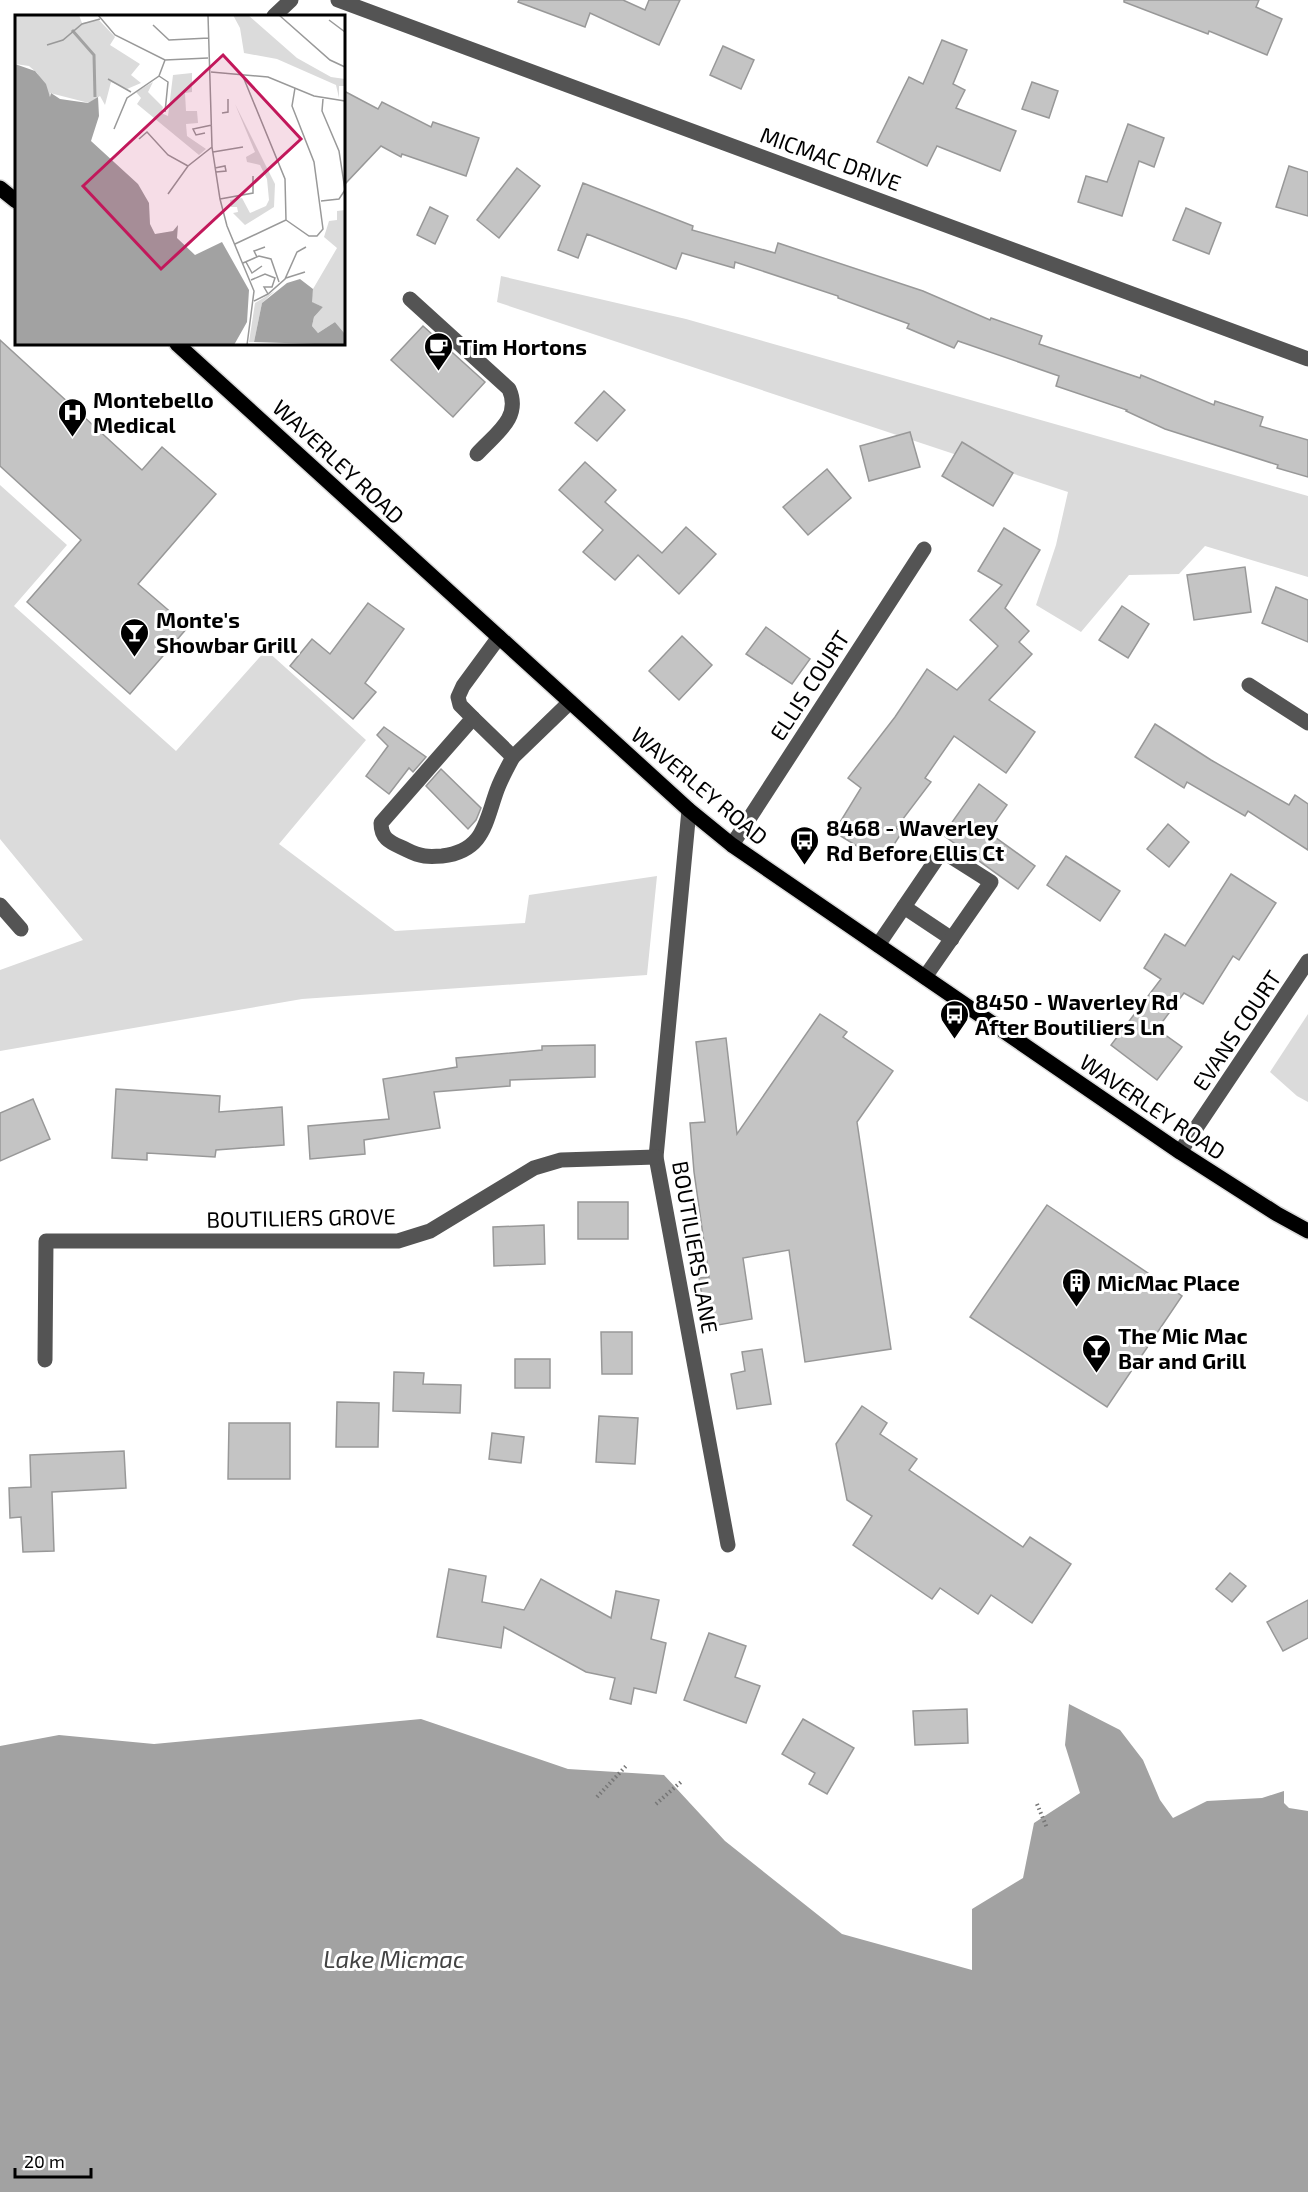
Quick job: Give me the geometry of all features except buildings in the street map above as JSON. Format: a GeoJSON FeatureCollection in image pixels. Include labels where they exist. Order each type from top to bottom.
{"type":"FeatureCollection","features":[{"type":"Feature","properties":{"kind":"main road"},"geometry":{"type":"LineString","coordinates":[[0,188],[15,200]]}},
{"type":"Feature","properties":{"kind":"main road","name":"WAVERLEY ROAD"},"geometry":{"type":"LineString","coordinates":[[178,345],[689,810],[732,844],[1180,1152],[1270,1210],[1308,1231]]}},
{"type":"Feature","properties":{"kind":"street"},"geometry":{"type":"LineString","coordinates":[[275,15],[291,0]]}},
{"type":"Feature","properties":{"kind":"street","name":"MICMAC DRIVE"},"geometry":{"type":"LineString","coordinates":[[338,0],[1308,359]]}},
{"type":"Feature","properties":{"kind":"street"},"geometry":{"type":"LineString","coordinates":[[410,299],[509,389],[514,410],[509,419],[477,454]]}},
{"type":"Feature","properties":{"kind":"street","name":"ELLIS COURT"},"geometry":{"type":"LineString","coordinates":[[732,844],[924,549]]}},
{"type":"Feature","properties":{"kind":"street"},"geometry":{"type":"LineString","coordinates":[[499,637],[463,686],[458,697],[460,705],[513,757]]}},
{"type":"Feature","properties":{"kind":"street"},"geometry":{"type":"LineString","coordinates":[[1249,686],[1308,723]]}},
{"type":"Feature","properties":{"kind":"street"},"geometry":{"type":"LineString","coordinates":[[472,718],[381,823],[381,832],[386,839],[422,858],[456,854],[475,842],[487,823],[497,789],[513,757],[570,702]]}},
{"type":"Feature","properties":{"kind":"street","name":"BOUTILIERS LANE"},"geometry":{"type":"LineString","coordinates":[[689,810],[656,1157],[728,1545]]}},
{"type":"Feature","properties":{"kind":"street"},"geometry":{"type":"LineString","coordinates":[[878,945],[942,851],[992,882],[925,977]]}},
{"type":"Feature","properties":{"kind":"street"},"geometry":{"type":"LineString","coordinates":[[0,905],[21,929]]}},
{"type":"Feature","properties":{"kind":"street"},"geometry":{"type":"LineString","coordinates":[[904,907],[952,939]]}},
{"type":"Feature","properties":{"kind":"street","name":"EVANS COURT"},"geometry":{"type":"LineString","coordinates":[[1180,1152],[1308,962]]}},
{"type":"Feature","properties":{"kind":"street","name":"BOUTILIERS GROVE"},"geometry":{"type":"LineString","coordinates":[[45,1360],[46,1241],[398,1241],[437,1227],[534,1168],[561,1160],[656,1157]]}},
{"type":"Feature","properties":{"kind":"path"},"geometry":{"type":"LineString","coordinates":[[597,1797],[627,1766]]}},
{"type":"Feature","properties":{"kind":"path"},"geometry":{"type":"LineString","coordinates":[[656,1804],[682,1781]]}},
{"type":"Feature","properties":{"kind":"path"},"geometry":{"type":"LineString","coordinates":[[1037,1804],[1047,1828]]}},
{"type":"Feature","properties":{"kind":"shaded area"},"geometry":{"type":"Polygon","coordinates":[[[501,276],[686,319],[1308,496],[1308,577],[1205,546],[1179,574],[1129,575],[1081,632],[1036,605],[1056,545],[1068,492],[497,302],[501,276]]]}},
{"type":"Feature","properties":{"kind":"shaded area"},"geometry":{"type":"Polygon","coordinates":[[[0,485],[67,545],[14,606],[176,751],[266,650],[366,740],[279,844],[395,931],[525,923],[529,895],[657,876],[647,975],[302,999],[0,1051],[0,970],[83,940],[0,839],[0,485]]]}},
{"type":"Feature","properties":{"kind":"shaded area"},"geometry":{"type":"Polygon","coordinates":[[[1308,1014],[1308,1102],[1297,1096],[1270,1072],[1308,1014]]]}},
{"type":"Feature","properties":{"kind":"water","name":"Lake Micmac"},"geometry":{"type":"Polygon","coordinates":[[[1069,1704],[1120,1730],[1143,1760],[1160,1800],[1173,1818],[1207,1801],[1262,1798],[1287,1790],[1308,1793],[1308,2192],[0,2192],[0,1746],[59,1735],[154,1744],[421,1719],[568,1769],[664,1775],[725,1841],[842,1934],[972,1970],[972,1909],[1023,1878],[1034,1823],[1080,1793],[1065,1745],[1069,1704]]]}},
{"type":"Feature","properties":{"kind":"pier"},"geometry":{"type":"Polygon","coordinates":[[[1284,1788],[1308,1792],[1308,1811],[1289,1808],[1284,1803],[1284,1788]]]}},
{"type":"Feature","properties":{"kind":"place","name":"Tim Hortons"},"geometry":{"type":"Point","coordinates":[438,372]}},
{"type":"Feature","properties":{"kind":"place","name":"Montebello Medical"},"geometry":{"type":"Point","coordinates":[72,438]}},
{"type":"Feature","properties":{"kind":"place","name":"Monte's Showbar Grill"},"geometry":{"type":"Point","coordinates":[135,658]}},
{"type":"Feature","properties":{"kind":"place","name":"8468 - Waverley Rd Before Ellis Ct"},"geometry":{"type":"Point","coordinates":[805,866]}},
{"type":"Feature","properties":{"kind":"place","name":"8450 - Waverley Rd After Boutiliers Ln"},"geometry":{"type":"Point","coordinates":[954,1040]}},
{"type":"Feature","properties":{"kind":"place","name":"MicMac Place"},"geometry":{"type":"Point","coordinates":[1076,1308]}},
{"type":"Feature","properties":{"kind":"place","name":"The Mic Mac Bar and Grill"},"geometry":{"type":"Point","coordinates":[1097,1374]}}]}
